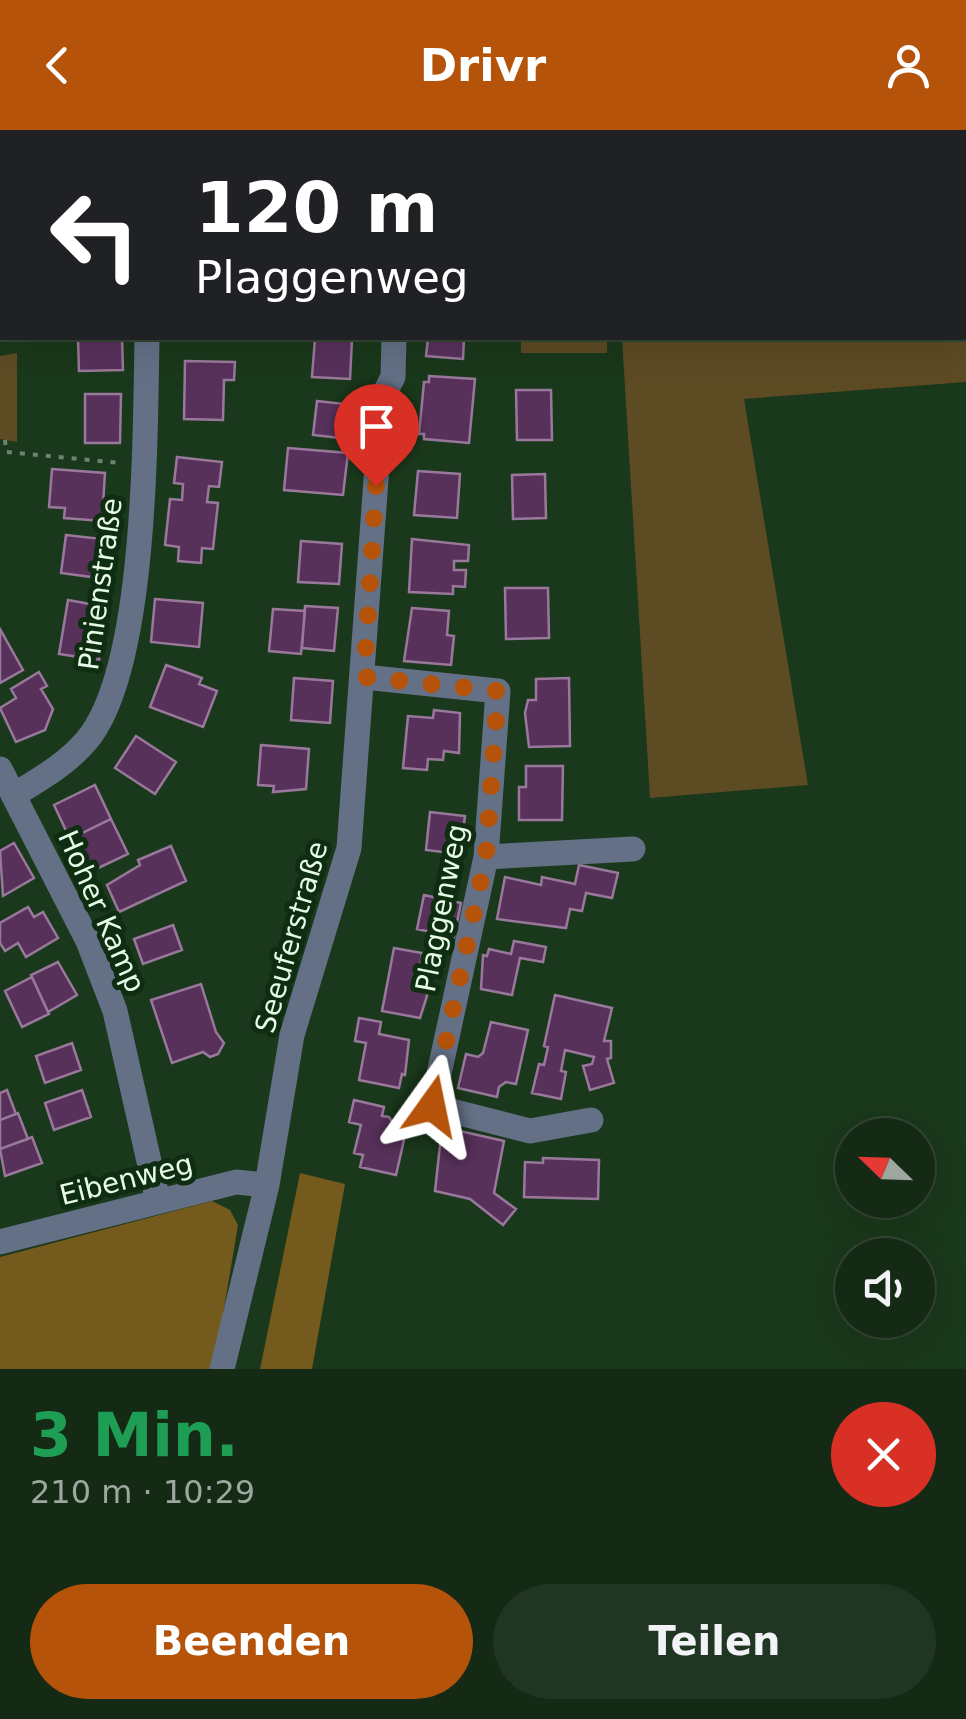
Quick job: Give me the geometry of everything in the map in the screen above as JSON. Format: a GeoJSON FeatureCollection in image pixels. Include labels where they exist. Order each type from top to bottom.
{"type":"FeatureCollection","features":[{"type":"Feature","properties":{"kind":"street","name":"Pinienstraße"},"geometry":{"type":"LineString","coordinates":[[14,795],[65,762],[88,740],[116,689],[126,638],[145,465],[147,340]]}},
{"type":"Feature","properties":{"kind":"street","name":"Seeuferstraße"},"geometry":{"type":"LineString","coordinates":[[222,1369],[267,1185],[292,1035],[349,848],[382,398],[393,377],[394,340]]}},
{"type":"Feature","properties":{"kind":"street","name":"Plaggenweg"},"geometry":{"type":"LineString","coordinates":[[364,677],[498,691],[486,857],[432,1106],[530,1131],[592,1120]]}},
{"type":"Feature","properties":{"kind":"street","name":"Hoher Kamp"},"geometry":{"type":"LineString","coordinates":[[0,769],[88,941],[115,1011],[158,1201]]}},
{"type":"Feature","properties":{"kind":"street"},"geometry":{"type":"LineString","coordinates":[[486,857],[633,850]]}},
{"type":"Feature","properties":{"kind":"street","name":"Eibenweg"},"geometry":{"type":"LineString","coordinates":[[0,1242],[236,1182],[267,1185]]}},
{"type":"Feature","properties":{"kind":"path"},"geometry":{"type":"LineString","coordinates":[[5,440],[6,452],[145,465]]}},
{"type":"Feature","properties":{"kind":"shaded area"},"geometry":{"type":"Polygon","coordinates":[[[521,340],[607,340],[607,353],[521,353],[521,340]]]}},
{"type":"Feature","properties":{"kind":"shaded area"},"geometry":{"type":"Polygon","coordinates":[[[622,340],[966,340],[966,382],[744,399],[808,785],[650,798],[622,340]]]}},
{"type":"Feature","properties":{"kind":"shaded area"},"geometry":{"type":"Polygon","coordinates":[[[17,353],[17,442],[0,439],[0,356],[17,353]]]}},
{"type":"Feature","properties":{"kind":"shaded area"},"geometry":{"type":"Polygon","coordinates":[[[300,1173],[345,1184],[312,1369],[260,1369],[300,1173]]]}},
{"type":"Feature","properties":{"kind":"shaded area"},"geometry":{"type":"Polygon","coordinates":[[[212,1201],[230,1210],[238,1225],[214,1369],[0,1369],[0,1257],[212,1201]]]}},
{"type":"Feature","properties":{"kind":"building"},"geometry":{"type":"Polygon","coordinates":[[[78,340],[122,340],[123,370],[79,371],[78,340]]]}},
{"type":"Feature","properties":{"kind":"building"},"geometry":{"type":"Polygon","coordinates":[[[315,340],[352,340],[350,379],[312,377],[315,340]]]}},
{"type":"Feature","properties":{"kind":"building"},"geometry":{"type":"Polygon","coordinates":[[[428,340],[464,340],[463,359],[426,356],[428,340]]]}},
{"type":"Feature","properties":{"kind":"building"},"geometry":{"type":"Polygon","coordinates":[[[185,361],[235,362],[234,380],[224,380],[223,420],[184,419],[185,361]]]}},
{"type":"Feature","properties":{"kind":"building"},"geometry":{"type":"Polygon","coordinates":[[[429,376],[475,379],[469,443],[424,439],[424,434],[419,434],[424,382],[429,382],[429,376]]]}},
{"type":"Feature","properties":{"kind":"building"},"geometry":{"type":"Polygon","coordinates":[[[516,390],[551,390],[552,440],[517,440],[516,390]]]}},
{"type":"Feature","properties":{"kind":"building"},"geometry":{"type":"Polygon","coordinates":[[[85,394],[121,394],[120,443],[85,443],[85,394]]]}},
{"type":"Feature","properties":{"kind":"building"},"geometry":{"type":"Polygon","coordinates":[[[317,401],[354,405],[350,439],[313,435],[317,401]]]}},
{"type":"Feature","properties":{"kind":"building"},"geometry":{"type":"Polygon","coordinates":[[[288,448],[348,453],[343,495],[284,490],[288,448]]]}},
{"type":"Feature","properties":{"kind":"building"},"geometry":{"type":"Polygon","coordinates":[[[177,457],[222,462],[219,487],[209,486],[207,502],[218,503],[213,549],[202,548],[201,563],[178,561],[179,547],[165,545],[170,499],[182,500],[183,484],[174,483],[177,457]]]}},
{"type":"Feature","properties":{"kind":"building"},"geometry":{"type":"Polygon","coordinates":[[[52,469],[105,473],[102,521],[64,518],[65,508],[49,507],[52,469]]]}},
{"type":"Feature","properties":{"kind":"building"},"geometry":{"type":"Polygon","coordinates":[[[418,471],[460,474],[457,518],[414,515],[418,471]]]}},
{"type":"Feature","properties":{"kind":"building"},"geometry":{"type":"Polygon","coordinates":[[[545,474],[546,518],[513,519],[512,475],[545,474]]]}},
{"type":"Feature","properties":{"kind":"building"},"geometry":{"type":"Polygon","coordinates":[[[66,535],[111,540],[106,579],[61,573],[66,535]]]}},
{"type":"Feature","properties":{"kind":"building"},"geometry":{"type":"Polygon","coordinates":[[[412,539],[469,545],[468,561],[454,561],[454,570],[466,570],[465,587],[453,586],[453,594],[409,592],[412,539]]]}},
{"type":"Feature","properties":{"kind":"building"},"geometry":{"type":"Polygon","coordinates":[[[301,541],[342,544],[339,584],[298,582],[301,541]]]}},
{"type":"Feature","properties":{"kind":"building"},"geometry":{"type":"Polygon","coordinates":[[[505,588],[548,588],[549,638],[506,639],[505,588]]]}},
{"type":"Feature","properties":{"kind":"building"},"geometry":{"type":"Polygon","coordinates":[[[155,599],[203,603],[199,647],[151,642],[155,599]]]}},
{"type":"Feature","properties":{"kind":"building"},"geometry":{"type":"Polygon","coordinates":[[[68,600],[107,607],[99,660],[59,654],[68,600]]]}},
{"type":"Feature","properties":{"kind":"building"},"geometry":{"type":"Polygon","coordinates":[[[305,606],[338,608],[334,651],[302,648],[305,606]]]}},
{"type":"Feature","properties":{"kind":"building"},"geometry":{"type":"Polygon","coordinates":[[[412,608],[449,611],[447,635],[454,636],[451,665],[404,661],[412,608]]]}},
{"type":"Feature","properties":{"kind":"building"},"geometry":{"type":"Polygon","coordinates":[[[273,609],[305,611],[301,654],[269,651],[273,609]]]}},
{"type":"Feature","properties":{"kind":"building"},"geometry":{"type":"Polygon","coordinates":[[[0,629],[23,670],[0,683],[0,629]]]}},
{"type":"Feature","properties":{"kind":"building"},"geometry":{"type":"Polygon","coordinates":[[[166,665],[202,678],[199,684],[217,691],[203,727],[150,707],[166,665]]]}},
{"type":"Feature","properties":{"kind":"building"},"geometry":{"type":"Polygon","coordinates":[[[39,672],[47,686],[41,689],[53,709],[45,730],[16,742],[0,708],[16,698],[11,689],[39,672]]]}},
{"type":"Feature","properties":{"kind":"building"},"geometry":{"type":"Polygon","coordinates":[[[294,678],[333,681],[330,723],[291,720],[294,678]]]}},
{"type":"Feature","properties":{"kind":"building"},"geometry":{"type":"Polygon","coordinates":[[[569,678],[570,746],[529,747],[525,713],[528,700],[536,700],[536,679],[569,678]]]}},
{"type":"Feature","properties":{"kind":"building"},"geometry":{"type":"Polygon","coordinates":[[[434,710],[460,713],[459,753],[444,751],[443,760],[428,759],[427,770],[403,768],[408,716],[433,718],[434,710]]]}},
{"type":"Feature","properties":{"kind":"building"},"geometry":{"type":"Polygon","coordinates":[[[136,736],[176,762],[155,794],[115,768],[136,736]]]}},
{"type":"Feature","properties":{"kind":"building"},"geometry":{"type":"Polygon","coordinates":[[[261,745],[309,749],[306,789],[273,792],[274,786],[258,785],[261,745]]]}},
{"type":"Feature","properties":{"kind":"building"},"geometry":{"type":"Polygon","coordinates":[[[526,766],[563,766],[562,820],[519,820],[519,787],[526,787],[526,766]]]}},
{"type":"Feature","properties":{"kind":"building"},"geometry":{"type":"Polygon","coordinates":[[[95,785],[111,819],[70,839],[54,805],[95,785]]]}},
{"type":"Feature","properties":{"kind":"building"},"geometry":{"type":"Polygon","coordinates":[[[430,812],[465,816],[460,854],[426,850],[430,812]]]}},
{"type":"Feature","properties":{"kind":"building"},"geometry":{"type":"Polygon","coordinates":[[[111,819],[128,854],[92,871],[76,836],[111,819]]]}},
{"type":"Feature","properties":{"kind":"building"},"geometry":{"type":"Polygon","coordinates":[[[14,843],[34,878],[3,896],[0,851],[14,843]]]}},
{"type":"Feature","properties":{"kind":"building"},"geometry":{"type":"Polygon","coordinates":[[[171,846],[186,881],[119,912],[107,885],[140,865],[138,860],[171,846]]]}},
{"type":"Feature","properties":{"kind":"building"},"geometry":{"type":"Polygon","coordinates":[[[579,865],[618,873],[612,898],[586,893],[582,911],[570,909],[566,928],[497,919],[505,877],[541,885],[542,877],[575,884],[579,865]]]}},
{"type":"Feature","properties":{"kind":"building"},"geometry":{"type":"Polygon","coordinates":[[[424,895],[461,903],[454,937],[417,929],[424,895]]]}},
{"type":"Feature","properties":{"kind":"building"},"geometry":{"type":"Polygon","coordinates":[[[28,907],[34,917],[43,912],[58,938],[26,957],[18,943],[5,951],[0,943],[0,923],[28,907]]]}},
{"type":"Feature","properties":{"kind":"building"},"geometry":{"type":"Polygon","coordinates":[[[173,925],[182,950],[143,964],[134,939],[173,925]]]}},
{"type":"Feature","properties":{"kind":"building"},"geometry":{"type":"Polygon","coordinates":[[[514,941],[546,947],[543,962],[520,958],[512,995],[481,989],[483,955],[487,956],[489,949],[511,954],[514,941]]]}},
{"type":"Feature","properties":{"kind":"building"},"geometry":{"type":"Polygon","coordinates":[[[394,948],[422,953],[420,966],[426,967],[427,996],[420,1018],[382,1011],[394,948]]]}},
{"type":"Feature","properties":{"kind":"building"},"geometry":{"type":"Polygon","coordinates":[[[58,962],[77,995],[48,1012],[31,975],[58,962]]]}},
{"type":"Feature","properties":{"kind":"building"},"geometry":{"type":"Polygon","coordinates":[[[32,977],[49,1014],[22,1027],[5,991],[32,977]]]}},
{"type":"Feature","properties":{"kind":"building"},"geometry":{"type":"Polygon","coordinates":[[[201,984],[216,1032],[224,1043],[218,1054],[210,1057],[203,1052],[172,1063],[151,1000],[201,984]]]}},
{"type":"Feature","properties":{"kind":"building"},"geometry":{"type":"Polygon","coordinates":[[[555,995],[612,1008],[604,1041],[611,1041],[611,1058],[607,1059],[614,1083],[590,1090],[583,1066],[592,1064],[594,1057],[565,1050],[561,1099],[532,1093],[539,1064],[544,1065],[555,995]]]}},
{"type":"Feature","properties":{"kind":"building"},"geometry":{"type":"Polygon","coordinates":[[[359,1018],[381,1022],[379,1034],[409,1040],[405,1075],[402,1074],[399,1088],[359,1080],[366,1043],[355,1041],[359,1018]]]}},
{"type":"Feature","properties":{"kind":"building"},"geometry":{"type":"Polygon","coordinates":[[[491,1022],[528,1030],[516,1084],[506,1082],[499,1087],[497,1097],[458,1088],[466,1054],[478,1057],[483,1053],[491,1022]]]}},
{"type":"Feature","properties":{"kind":"building"},"geometry":{"type":"Polygon","coordinates":[[[72,1043],[81,1070],[45,1083],[36,1056],[72,1043]]]}},
{"type":"Feature","properties":{"kind":"building"},"geometry":{"type":"Polygon","coordinates":[[[7,1090],[16,1114],[0,1120],[0,1093],[7,1090]]]}},
{"type":"Feature","properties":{"kind":"building"},"geometry":{"type":"Polygon","coordinates":[[[82,1090],[91,1117],[54,1130],[45,1103],[82,1090]]]}},
{"type":"Feature","properties":{"kind":"building"},"geometry":{"type":"Polygon","coordinates":[[[354,1100],[384,1107],[382,1116],[389,1117],[404,1140],[396,1175],[360,1167],[363,1155],[354,1153],[361,1125],[349,1122],[354,1100]]]}},
{"type":"Feature","properties":{"kind":"building"},"geometry":{"type":"Polygon","coordinates":[[[18,1113],[28,1139],[0,1149],[0,1120],[18,1113]]]}},
{"type":"Feature","properties":{"kind":"building"},"geometry":{"type":"Polygon","coordinates":[[[442,1127],[504,1141],[494,1193],[516,1209],[503,1225],[470,1199],[435,1191],[442,1127]]]}},
{"type":"Feature","properties":{"kind":"building"},"geometry":{"type":"Polygon","coordinates":[[[32,1137],[42,1163],[5,1176],[0,1149],[32,1137]]]}},
{"type":"Feature","properties":{"kind":"building"},"geometry":{"type":"Polygon","coordinates":[[[543,1158],[599,1160],[598,1199],[524,1197],[525,1162],[543,1163],[543,1158]]]}},
{"type":"Feature","properties":{"kind":"route"},"geometry":{"type":"LineString","coordinates":[[376,486],[364,677],[498,691],[486,857],[432,1106]]}}]}
